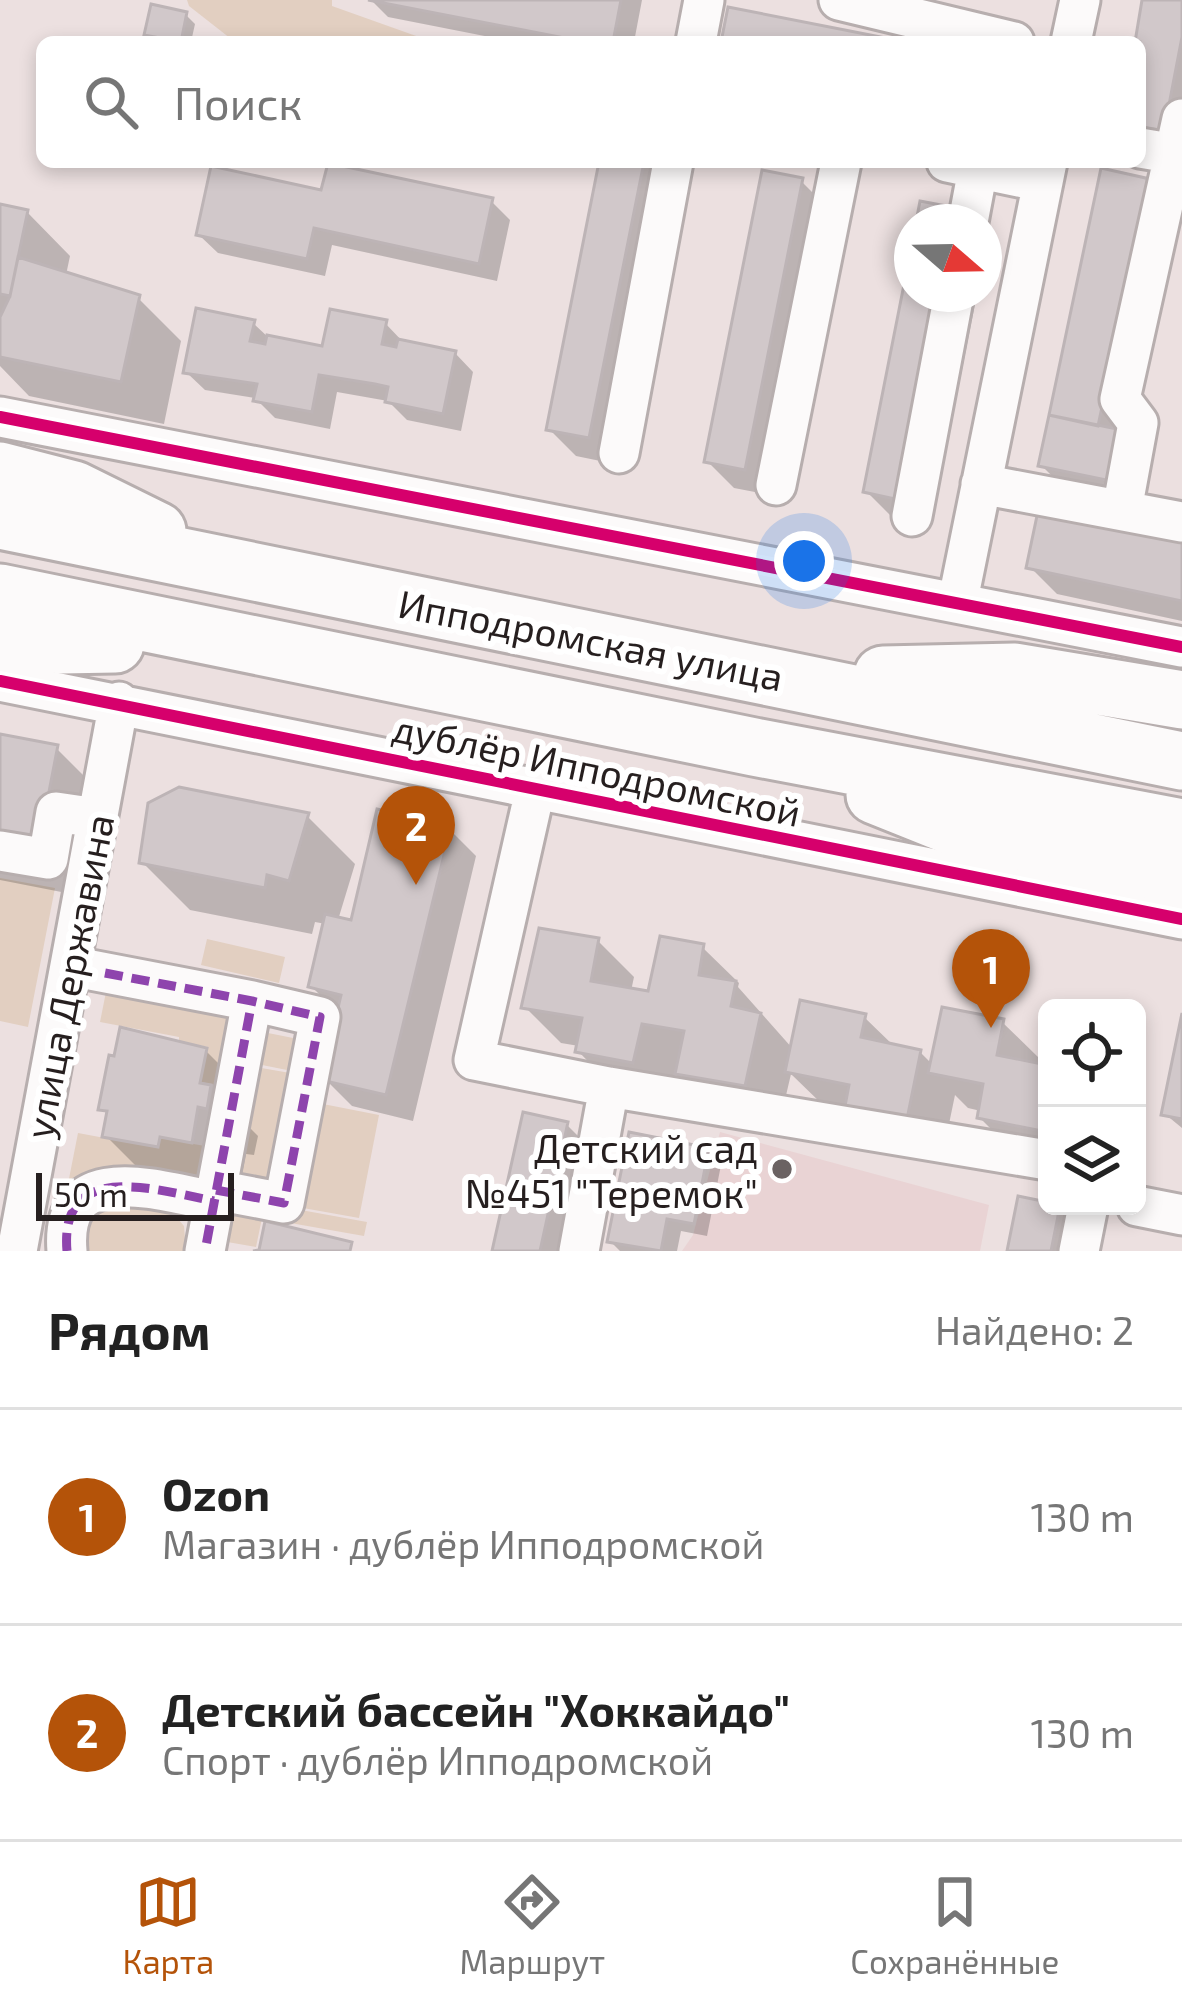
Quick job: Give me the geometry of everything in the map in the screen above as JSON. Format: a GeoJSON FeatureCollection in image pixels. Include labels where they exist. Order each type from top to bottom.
{"type":"FeatureCollection","features":[{"type":"Feature","properties":{"kind":"highway"},"geometry":{"type":"LineString","coordinates":[[0,471],[74,490],[225,565]]}},
{"type":"Feature","properties":{"kind":"highway","name":"Ипподромская улица"},"geometry":{"type":"LineString","coordinates":[[0,520],[1182,761]]}},
{"type":"Feature","properties":{"kind":"highway","name":"Ипподромская улица"},"geometry":{"type":"LineString","coordinates":[[0,593],[754,747],[1182,828]]}},
{"type":"Feature","properties":{"kind":"highway"},"geometry":{"type":"LineString","coordinates":[[0,634],[60,645],[183,644],[228,638]]}},
{"type":"Feature","properties":{"kind":"highway"},"geometry":{"type":"LineString","coordinates":[[786,678],[1015,672],[1182,700]]}},
{"type":"Feature","properties":{"kind":"highway"},"geometry":{"type":"LineString","coordinates":[[754,747],[955,827],[1182,877]]}},
{"type":"Feature","properties":{"kind":"street"},"geometry":{"type":"LineString","coordinates":[[697,36],[704,0]]}},
{"type":"Feature","properties":{"kind":"street"},"geometry":{"type":"LineString","coordinates":[[839,0],[989,36]]}},
{"type":"Feature","properties":{"kind":"street"},"geometry":{"type":"LineString","coordinates":[[1072,36],[1080,0]]}},
{"type":"Feature","properties":{"kind":"street"},"geometry":{"type":"LineString","coordinates":[[1122,510],[1138,423],[1120,399],[1170,144]]}},
{"type":"Feature","properties":{"kind":"street"},"geometry":{"type":"LineString","coordinates":[[619,453],[672,168]]}},
{"type":"Feature","properties":{"kind":"street"},"geometry":{"type":"LineString","coordinates":[[776,485],[841,168]]}},
{"type":"Feature","properties":{"kind":"street"},"geometry":{"type":"LineString","coordinates":[[963,168],[966,204]]}},
{"type":"Feature","properties":{"kind":"street"},"geometry":{"type":"LineString","coordinates":[[958,601],[1045,172],[998,168]]}},
{"type":"Feature","properties":{"kind":"street"},"geometry":{"type":"LineString","coordinates":[[912,516],[952,312]]}},
{"type":"Feature","properties":{"kind":"street"},"geometry":{"type":"LineString","coordinates":[[0,417],[1182,647]]}},
{"type":"Feature","properties":{"kind":"street"},"geometry":{"type":"LineString","coordinates":[[981,484],[1182,522]]}},
{"type":"Feature","properties":{"kind":"street","name":"дублёр Ипподромской"},"geometry":{"type":"LineString","coordinates":[[0,680],[1182,919]]}},
{"type":"Feature","properties":{"kind":"street","name":"улица Державина"},"geometry":{"type":"LineString","coordinates":[[17,1251],[87,969],[97,818],[119,702]]}},
{"type":"Feature","properties":{"kind":"street"},"geometry":{"type":"LineString","coordinates":[[536,786],[474,1060],[1038,1158]]}},
{"type":"Feature","properties":{"kind":"street"},"geometry":{"type":"LineString","coordinates":[[0,851],[48,860],[56,812],[97,818]]}},
{"type":"Feature","properties":{"kind":"street"},"geometry":{"type":"LineString","coordinates":[[67,1251],[69,1220],[79,1204],[111,1185],[284,1203],[320,1017],[87,969]]}},
{"type":"Feature","properties":{"kind":"street"},"geometry":{"type":"LineString","coordinates":[[205,1251],[252,1001]]}},
{"type":"Feature","properties":{"kind":"street"},"geometry":{"type":"LineString","coordinates":[[579,1251],[609,1087]]}},
{"type":"Feature","properties":{"kind":"street"},"geometry":{"type":"LineString","coordinates":[[1146,1208],[1182,1215]]}},
{"type":"Feature","properties":{"kind":"street"},"geometry":{"type":"LineString","coordinates":[[1078,1251],[1086,1215]]}},
{"type":"Feature","properties":{"kind":"shaded area"},"geometry":{"type":"Polygon","coordinates":[[[187,0],[332,0],[332,6],[416,36],[227,36],[187,0]]]}},
{"type":"Feature","properties":{"kind":"shaded area"},"geometry":{"type":"Polygon","coordinates":[[[0,878],[55,888],[28,1027],[0,1021],[0,878]]]}},
{"type":"Feature","properties":{"kind":"shaded area"},"geometry":{"type":"Polygon","coordinates":[[[207,939],[285,957],[279,983],[201,965],[207,939]]]}},
{"type":"Feature","properties":{"kind":"shaded area"},"geometry":{"type":"Polygon","coordinates":[[[109,977],[248,1004],[227,1087],[201,1082],[208,1047],[100,1022],[109,977]]]}},
{"type":"Feature","properties":{"kind":"shaded area"},"geometry":{"type":"Polygon","coordinates":[[[268,1033],[303,1040],[297,1072],[262,1065],[268,1033]]]}},
{"type":"Feature","properties":{"kind":"shaded area"},"geometry":{"type":"Polygon","coordinates":[[[249,1066],[296,1074],[277,1181],[229,1172],[249,1066]]]}},
{"type":"Feature","properties":{"kind":"shaded area"},"geometry":{"type":"Polygon","coordinates":[[[323,1104],[379,1115],[359,1218],[303,1208],[323,1104]]]}},
{"type":"Feature","properties":{"kind":"shaded area","name":"Детский сад №451 \"Теремок\""},"geometry":{"type":"Polygon","coordinates":[[[720,1132],[989,1205],[980,1251],[682,1251],[693,1235],[720,1132]]]}},
{"type":"Feature","properties":{"kind":"shaded area"},"geometry":{"type":"Polygon","coordinates":[[[78,1133],[158,1148],[160,1138],[216,1148],[213,1191],[65,1199],[78,1133]]]}},
{"type":"Feature","properties":{"kind":"shaded area"},"geometry":{"type":"Polygon","coordinates":[[[224,1196],[367,1222],[364,1236],[262,1218],[256,1247],[216,1240],[224,1196]]]}},
{"type":"Feature","properties":{"kind":"shaded area"},"geometry":{"type":"Polygon","coordinates":[[[164,1203],[184,1226],[186,1251],[75,1251],[84,1208],[164,1203]]]}},
{"type":"Feature","properties":{"kind":"building"},"geometry":{"type":"Polygon","coordinates":[[[368,0],[621,0],[614,36],[554,36],[368,0]]]}},
{"type":"Feature","properties":{"kind":"building"},"geometry":{"type":"Polygon","coordinates":[[[1142,0],[1182,0],[1182,37],[1164,131],[1146,128],[1146,36],[1136,36],[1142,0]]]}},
{"type":"Feature","properties":{"kind":"building"},"geometry":{"type":"Polygon","coordinates":[[[151,4],[187,12],[182,36],[144,35],[151,4]]]}},
{"type":"Feature","properties":{"kind":"building"},"geometry":{"type":"Polygon","coordinates":[[[728,7],[875,36],[722,36],[728,7]]]}},
{"type":"Feature","properties":{"kind":"building"},"geometry":{"type":"Polygon","coordinates":[[[211,168],[321,190],[327,168],[352,168],[493,198],[479,264],[314,228],[307,259],[196,235],[211,168]]]}},
{"type":"Feature","properties":{"kind":"building"},"geometry":{"type":"Polygon","coordinates":[[[598,168],[643,168],[589,438],[546,430],[598,168]]]}},
{"type":"Feature","properties":{"kind":"building"},"geometry":{"type":"Polygon","coordinates":[[[1101,168],[1150,179],[1098,426],[1049,415],[1101,168]]]}},
{"type":"Feature","properties":{"kind":"building"},"geometry":{"type":"Polygon","coordinates":[[[762,170],[803,178],[745,470],[704,462],[762,170]]]}},
{"type":"Feature","properties":{"kind":"building"},"geometry":{"type":"Polygon","coordinates":[[[0,204],[28,210],[10,296],[0,294],[0,204]]]}},
{"type":"Feature","properties":{"kind":"building"},"geometry":{"type":"Polygon","coordinates":[[[18,257],[140,295],[121,382],[0,357],[0,317],[18,257]]]}},
{"type":"Feature","properties":{"kind":"building"},"geometry":{"type":"Polygon","coordinates":[[[196,308],[255,320],[250,341],[265,344],[267,335],[322,346],[330,309],[387,320],[382,344],[396,347],[398,339],[456,351],[443,414],[385,402],[388,387],[319,375],[312,412],[253,401],[257,384],[183,373],[196,308]]]}},
{"type":"Feature","properties":{"kind":"building"},"geometry":{"type":"Polygon","coordinates":[[[899,312],[941,312],[904,501],[863,492],[899,312]]]}},
{"type":"Feature","properties":{"kind":"building"},"geometry":{"type":"Polygon","coordinates":[[[1049,415],[1122,430],[1111,481],[1038,466],[1049,415]]]}},
{"type":"Feature","properties":{"kind":"building"},"geometry":{"type":"Polygon","coordinates":[[[1038,511],[1182,541],[1182,601],[1026,568],[1038,511]]]}},
{"type":"Feature","properties":{"kind":"building"},"geometry":{"type":"Polygon","coordinates":[[[0,734],[58,745],[38,849],[0,842],[0,734]]]}},
{"type":"Feature","properties":{"kind":"building"},"geometry":{"type":"Polygon","coordinates":[[[179,787],[309,813],[289,881],[267,875],[265,888],[139,863],[148,803],[179,787]]]}},
{"type":"Feature","properties":{"kind":"building"},"geometry":{"type":"Polygon","coordinates":[[[377,809],[451,826],[386,1095],[321,1080],[341,995],[308,987],[325,914],[351,920],[377,809]]]}},
{"type":"Feature","properties":{"kind":"building"},"geometry":{"type":"Polygon","coordinates":[[[539,928],[599,938],[591,981],[648,991],[660,936],[704,944],[699,975],[736,981],[731,1006],[761,1013],[745,1086],[675,1074],[684,1031],[642,1024],[633,1063],[575,1052],[582,1018],[521,1008],[539,928]]]}},
{"type":"Feature","properties":{"kind":"building"},"geometry":{"type":"Polygon","coordinates":[[[800,1000],[866,1014],[861,1037],[921,1050],[907,1119],[845,1106],[849,1085],[785,1072],[800,1000]]]}},
{"type":"Feature","properties":{"kind":"building"},"geometry":{"type":"Polygon","coordinates":[[[942,1007],[1004,1019],[997,1055],[1038,1063],[1038,1130],[977,1118],[983,1084],[928,1073],[942,1007]]]}},
{"type":"Feature","properties":{"kind":"building"},"geometry":{"type":"Polygon","coordinates":[[[1182,1013],[1182,1119],[1161,1115],[1182,1013]]]}},
{"type":"Feature","properties":{"kind":"building"},"geometry":{"type":"Polygon","coordinates":[[[120,1027],[207,1048],[200,1083],[211,1085],[207,1109],[198,1107],[192,1143],[160,1137],[158,1147],[102,1137],[107,1111],[98,1110],[120,1027]]]}},
{"type":"Feature","properties":{"kind":"building"},"geometry":{"type":"Polygon","coordinates":[[[523,1112],[568,1122],[540,1251],[492,1251],[523,1112]]]}},
{"type":"Feature","properties":{"kind":"building"},"geometry":{"type":"Polygon","coordinates":[[[629,1132],[709,1148],[694,1224],[667,1219],[661,1251],[607,1242],[629,1132]]]}},
{"type":"Feature","properties":{"kind":"building"},"geometry":{"type":"Polygon","coordinates":[[[1018,1196],[1038,1200],[1038,1215],[1058,1215],[1051,1251],[1007,1251],[1018,1196]]]}},
{"type":"Feature","properties":{"kind":"building"},"geometry":{"type":"Polygon","coordinates":[[[265,1221],[352,1242],[350,1251],[253,1251],[259,1250],[265,1221]]]}},
{"type":"Feature","properties":{"kind":"marked path"},"geometry":{"type":"LineString","coordinates":[[105,973],[252,1001],[205,1251]]}},
{"type":"Feature","properties":{"kind":"marked path"},"geometry":{"type":"LineString","coordinates":[[216,1190],[284,1203],[320,1017],[252,1001]]}},
{"type":"Feature","properties":{"kind":"marked path"},"geometry":{"type":"LineString","coordinates":[[67,1251],[69,1221],[79,1202],[96,1191],[142,1188],[214,1201]]}},
{"type":"Feature","properties":{"kind":"cycle path"},"geometry":{"type":"LineString","coordinates":[[0,417],[1182,647]]}},
{"type":"Feature","properties":{"kind":"cycle path"},"geometry":{"type":"LineString","coordinates":[[0,681],[1182,919]]}},
{"type":"Feature","properties":{"kind":"place","name":"Детский бассейн \"Хоккайдо\""},"geometry":{"type":"Point","coordinates":[416,885]}},
{"type":"Feature","properties":{"kind":"place","name":"Ozon"},"geometry":{"type":"Point","coordinates":[991,1028]}},
{"type":"Feature","properties":{"kind":"place","name":"Детский сад №451 \"Теремок\""},"geometry":{"type":"Point","coordinates":[782,1169]}}]}
